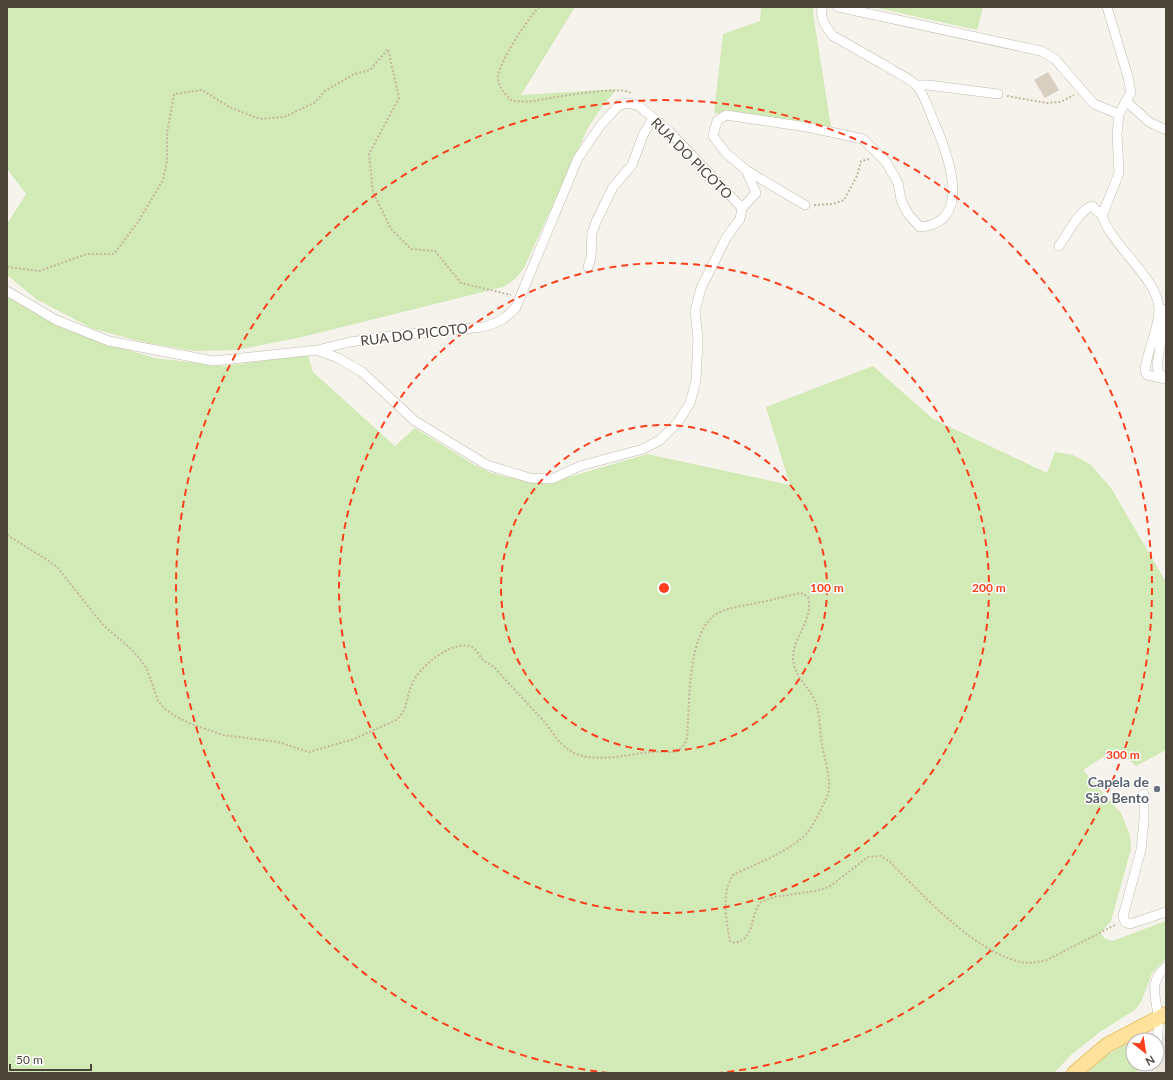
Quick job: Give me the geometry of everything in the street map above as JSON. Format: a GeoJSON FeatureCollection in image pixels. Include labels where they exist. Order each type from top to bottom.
{"type":"FeatureCollection","features":[{"type":"Feature","properties":{"kind":"main road"},"geometry":{"type":"LineString","coordinates":[[1074,1073],[1107,1045],[1162,1015]]}},
{"type":"Feature","properties":{"kind":"street"},"geometry":{"type":"LineString","coordinates":[[823,7],[822,15],[826,28],[833,36],[916,85],[928,85],[998,94]]}},
{"type":"Feature","properties":{"kind":"street"},"geometry":{"type":"LineString","coordinates":[[838,7],[1041,52],[1055,59],[1094,104],[1119,114]]}},
{"type":"Feature","properties":{"kind":"street"},"geometry":{"type":"LineString","coordinates":[[1101,213],[1107,208],[1119,173],[1117,134],[1119,114],[1127,102],[1131,92],[1107,7]]}},
{"type":"Feature","properties":{"kind":"street","name":"RUA DO PICOTO"},"geometry":{"type":"LineString","coordinates":[[7,291],[56,320],[109,341],[213,361],[317,350],[350,342],[482,327],[494,324],[503,320],[510,314],[520,297],[578,158],[615,108],[619,105],[628,103],[639,106],[669,131],[742,208],[756,193],[746,170],[726,153],[713,136],[717,121],[726,115],[807,126],[863,139],[883,159],[898,182],[901,200],[908,214],[920,227],[934,226],[949,213],[952,196],[952,179],[947,152],[926,103],[916,85]]}},
{"type":"Feature","properties":{"kind":"street"},"geometry":{"type":"LineString","coordinates":[[1127,102],[1150,122],[1166,130]]}},
{"type":"Feature","properties":{"kind":"street"},"geometry":{"type":"LineString","coordinates":[[588,267],[592,245],[592,233],[596,222],[613,187],[632,165],[643,135],[653,118]]}},
{"type":"Feature","properties":{"kind":"street"},"geometry":{"type":"LineString","coordinates":[[746,170],[805,205]]}},
{"type":"Feature","properties":{"kind":"street"},"geometry":{"type":"LineString","coordinates":[[1059,246],[1082,212],[1087,208],[1092,206],[1101,213],[1111,234],[1150,285],[1159,307],[1156,327],[1145,371],[1147,375],[1165,379]]}},
{"type":"Feature","properties":{"kind":"street"},"geometry":{"type":"LineString","coordinates":[[317,350],[338,358],[362,372],[415,421],[487,465],[530,478],[552,479],[580,466],[643,449],[660,440],[678,422],[690,403],[696,381],[698,339],[695,311],[701,288],[726,238],[740,219],[742,208]]}},
{"type":"Feature","properties":{"kind":"street"},"geometry":{"type":"LineString","coordinates":[[1165,379],[1159,373],[1157,366],[1166,308]]}},
{"type":"Feature","properties":{"kind":"street"},"geometry":{"type":"LineString","coordinates":[[1144,794],[1144,820],[1141,850],[1123,916],[1125,922],[1130,924],[1166,912]]}},
{"type":"Feature","properties":{"kind":"street"},"geometry":{"type":"LineString","coordinates":[[1159,1032],[1162,1015],[1154,992],[1155,981],[1157,976],[1166,966]]}},
{"type":"Feature","properties":{"kind":"path"},"geometry":{"type":"LineString","coordinates":[[539,7],[510,48],[498,76],[503,92],[512,101],[532,101],[596,92],[629,91],[634,95],[639,106]]}},
{"type":"Feature","properties":{"kind":"path"},"geometry":{"type":"LineString","coordinates":[[7,267],[19,270],[39,271],[87,254],[114,254],[138,222],[164,180],[167,160],[168,134],[174,94],[202,90],[230,107],[260,119],[284,117],[314,103],[325,91],[354,74],[370,70],[388,49],[399,98],[369,154],[373,192],[391,229],[411,249],[435,251],[461,283],[488,291],[520,297]]}},
{"type":"Feature","properties":{"kind":"path"},"geometry":{"type":"LineString","coordinates":[[998,94],[1047,103],[1060,102],[1081,90]]}},
{"type":"Feature","properties":{"kind":"path"},"geometry":{"type":"LineString","coordinates":[[820,205],[833,204],[844,200],[856,176],[861,161],[883,159]]}},
{"type":"Feature","properties":{"kind":"path"},"geometry":{"type":"LineString","coordinates":[[7,535],[58,568],[103,625],[128,646],[140,659],[147,669],[158,701],[175,716],[223,735],[278,742],[309,752],[354,739],[396,720],[401,716],[405,708],[412,682],[420,670],[445,652],[461,646],[470,646],[475,649],[484,661],[494,667],[542,719],[557,740],[578,755],[626,756],[652,752],[677,752],[684,747],[687,738],[689,677],[702,631],[709,620],[719,613],[736,607],[801,593],[808,597],[810,604],[809,614],[798,638],[793,657],[796,673],[814,698],[817,706],[820,734],[830,786],[827,797],[817,818],[806,834],[785,848],[733,875],[730,879],[726,895],[726,925],[730,941],[735,943],[747,937],[750,931],[752,918],[761,902],[774,897],[829,888],[868,857],[881,856],[890,862],[936,909],[980,943],[1021,962],[1035,963],[1047,960],[1125,922]]}},
{"type":"Feature","properties":{"kind":"shaded area"},"geometry":{"type":"Polygon","coordinates":[[[1166,1029],[1166,1073],[1155,1073],[1165,1072],[1164,1032],[1166,1029]]]}},
{"type":"Feature","properties":{"kind":"green space"},"geometry":{"type":"Polygon","coordinates":[[[7,7],[575,7],[521,95],[617,89],[601,108],[587,130],[524,268],[515,279],[503,287],[302,337],[237,350],[194,351],[147,343],[93,329],[36,299],[7,275],[7,224],[26,194],[7,169],[7,7]]]}},
{"type":"Feature","properties":{"kind":"green space"},"geometry":{"type":"Polygon","coordinates":[[[761,7],[814,7],[813,13],[831,127],[714,113],[723,34],[760,21],[761,7]]]}},
{"type":"Feature","properties":{"kind":"green space"},"geometry":{"type":"Polygon","coordinates":[[[873,7],[983,7],[977,30],[873,7]]]}},
{"type":"Feature","properties":{"kind":"green space"},"geometry":{"type":"Polygon","coordinates":[[[7,297],[83,335],[154,358],[223,366],[308,355],[313,372],[395,446],[415,428],[473,464],[489,472],[506,477],[538,481],[566,478],[647,454],[790,485],[766,407],[873,366],[933,419],[1047,473],[1055,452],[1073,455],[1090,464],[1111,488],[1166,582],[1166,750],[1136,766],[1116,749],[1083,770],[1121,813],[1130,835],[1131,849],[1111,921],[1101,933],[1104,938],[1112,941],[1166,921],[1166,959],[1152,973],[1142,1000],[1136,1009],[1100,1032],[1071,1055],[1054,1073],[7,1073],[7,297]]]}},
{"type":"Feature","properties":{"kind":"green space"},"geometry":{"type":"Polygon","coordinates":[[[1125,1044],[1125,1072],[1137,1072],[1086,1073],[1107,1055],[1125,1044]]]}},
{"type":"Feature","properties":{"kind":"building"},"geometry":{"type":"Polygon","coordinates":[[[1048,72],[1059,90],[1045,98],[1034,80],[1048,72]]]}},
{"type":"Feature","properties":{"kind":"place","name":"Capela de São Bento"},"geometry":{"type":"Point","coordinates":[1157,789]}}]}
